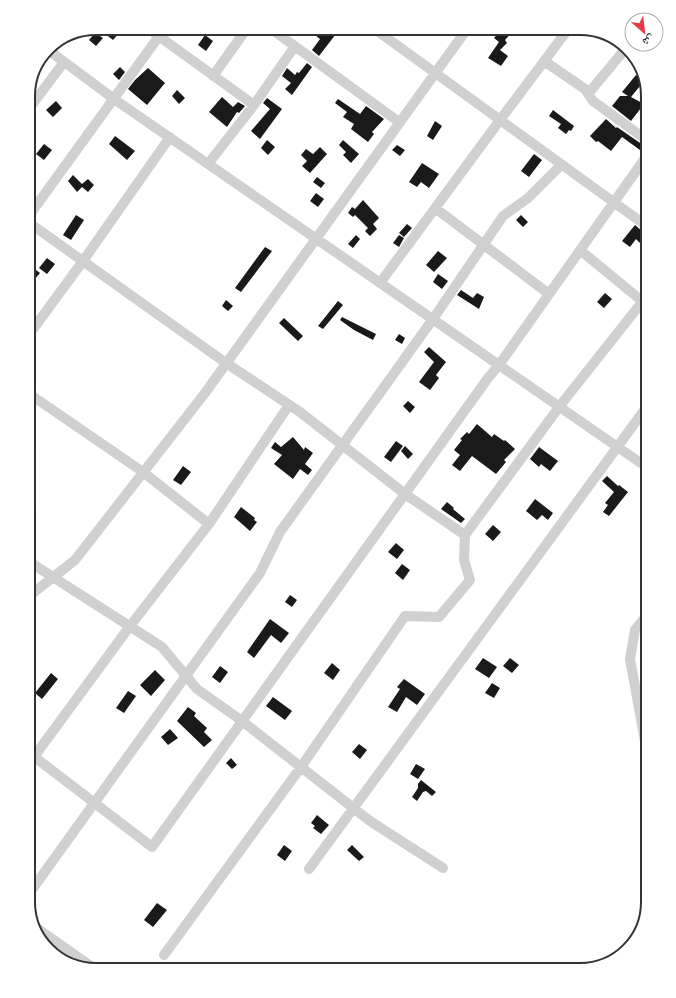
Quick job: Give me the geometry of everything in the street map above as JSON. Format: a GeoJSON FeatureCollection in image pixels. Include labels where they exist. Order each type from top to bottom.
{"type":"FeatureCollection","features":[{"type":"Feature","properties":{"kind":"street"},"geometry":{"type":"LineString","coordinates":[[35,208],[114,99],[157,35]]}},
{"type":"Feature","properties":{"kind":"street"},"geometry":{"type":"LineString","coordinates":[[159,35],[254,105]]}},
{"type":"Feature","properties":{"kind":"street"},"geometry":{"type":"LineString","coordinates":[[213,76],[242,35]]}},
{"type":"Feature","properties":{"kind":"street"},"geometry":{"type":"LineString","coordinates":[[280,35],[400,122]]}},
{"type":"Feature","properties":{"kind":"street"},"geometry":{"type":"LineString","coordinates":[[384,35],[641,222]]}},
{"type":"Feature","properties":{"kind":"street"},"geometry":{"type":"LineString","coordinates":[[35,593],[75,560],[143,472],[226,363],[463,35]]}},
{"type":"Feature","properties":{"kind":"street"},"geometry":{"type":"LineString","coordinates":[[380,283],[564,35]]}},
{"type":"Feature","properties":{"kind":"street"},"geometry":{"type":"LineString","coordinates":[[208,164],[254,105],[295,46]]}},
{"type":"Feature","properties":{"kind":"street"},"geometry":{"type":"LineString","coordinates":[[588,94],[622,52]]}},
{"type":"Feature","properties":{"kind":"street"},"geometry":{"type":"LineString","coordinates":[[53,53],[114,99],[641,463]]}},
{"type":"Feature","properties":{"kind":"street"},"geometry":{"type":"LineString","coordinates":[[544,61],[585,89],[593,101],[641,136]]}},
{"type":"Feature","properties":{"kind":"street"},"geometry":{"type":"LineString","coordinates":[[35,101],[64,62]]}},
{"type":"Feature","properties":{"kind":"street"},"geometry":{"type":"LineString","coordinates":[[35,326],[170,137]]}},
{"type":"Feature","properties":{"kind":"street"},"geometry":{"type":"LineString","coordinates":[[35,885],[260,573],[280,532],[433,319],[503,216],[528,198],[559,168],[560,163]]}},
{"type":"Feature","properties":{"kind":"street"},"geometry":{"type":"LineString","coordinates":[[35,762],[94,803],[152,847],[483,384],[499,365],[641,164]]}},
{"type":"Feature","properties":{"kind":"street"},"geometry":{"type":"LineString","coordinates":[[435,208],[549,294]]}},
{"type":"Feature","properties":{"kind":"street"},"geometry":{"type":"LineString","coordinates":[[35,227],[226,363],[289,405],[405,494],[465,535]]}},
{"type":"Feature","properties":{"kind":"street"},"geometry":{"type":"LineString","coordinates":[[580,250],[641,301]]}},
{"type":"Feature","properties":{"kind":"street"},"geometry":{"type":"LineString","coordinates":[[164,955],[301,767],[405,616],[438,617],[470,580],[464,560],[465,535],[560,407],[641,309]]}},
{"type":"Feature","properties":{"kind":"street"},"geometry":{"type":"LineString","coordinates":[[35,398],[143,472],[209,524]]}},
{"type":"Feature","properties":{"kind":"street"},"geometry":{"type":"LineString","coordinates":[[35,751],[209,524],[289,405]]}},
{"type":"Feature","properties":{"kind":"street"},"geometry":{"type":"LineString","coordinates":[[309,869],[641,415]]}},
{"type":"Feature","properties":{"kind":"street"},"geometry":{"type":"LineString","coordinates":[[35,565],[162,647],[197,689],[242,721],[370,821],[443,868]]}},
{"type":"Feature","properties":{"kind":"street"},"geometry":{"type":"LineString","coordinates":[[641,623],[635,630],[630,659],[641,716]]}},
{"type":"Feature","properties":{"kind":"street"},"geometry":{"type":"LineString","coordinates":[[43,932],[84,962]]}},
{"type":"Feature","properties":{"kind":"building"},"geometry":{"type":"Polygon","coordinates":[[[93,35],[98,35],[103,38],[96,46],[89,40],[93,35]]]}},
{"type":"Feature","properties":{"kind":"building"},"geometry":{"type":"Polygon","coordinates":[[[107,35],[117,35],[113,40],[107,35]]]}},
{"type":"Feature","properties":{"kind":"building"},"geometry":{"type":"Polygon","coordinates":[[[205,35],[213,41],[206,51],[198,45],[205,35]]]}},
{"type":"Feature","properties":{"kind":"building"},"geometry":{"type":"Polygon","coordinates":[[[315,35],[335,35],[319,56],[312,50],[320,39],[315,35]]]}},
{"type":"Feature","properties":{"kind":"building"},"geometry":{"type":"Polygon","coordinates":[[[497,35],[510,35],[505,40],[507,43],[500,50],[508,56],[501,66],[488,58],[499,42],[494,38],[497,35]]]}},
{"type":"Feature","properties":{"kind":"building"},"geometry":{"type":"Polygon","coordinates":[[[307,63],[312,67],[292,95],[285,89],[291,83],[282,76],[287,68],[295,75],[297,72],[299,73],[307,63]]]}},
{"type":"Feature","properties":{"kind":"building"},"geometry":{"type":"Polygon","coordinates":[[[120,67],[125,72],[119,80],[113,74],[120,67]]]}},
{"type":"Feature","properties":{"kind":"building"},"geometry":{"type":"Polygon","coordinates":[[[148,68],[165,83],[147,105],[128,89],[148,68]]]}},
{"type":"Feature","properties":{"kind":"building"},"geometry":{"type":"Polygon","coordinates":[[[636,75],[638,76],[640,86],[631,97],[641,102],[641,108],[631,121],[612,106],[620,96],[628,96],[622,92],[636,75]]]}},
{"type":"Feature","properties":{"kind":"building"},"geometry":{"type":"Polygon","coordinates":[[[177,90],[185,98],[179,104],[172,96],[177,90]]]}},
{"type":"Feature","properties":{"kind":"building"},"geometry":{"type":"Polygon","coordinates":[[[222,97],[233,107],[238,102],[245,106],[239,113],[237,112],[227,127],[209,112],[222,97]]]}},
{"type":"Feature","properties":{"kind":"building"},"geometry":{"type":"Polygon","coordinates":[[[267,98],[282,109],[260,139],[251,131],[270,109],[263,103],[267,98]]]}},
{"type":"Feature","properties":{"kind":"building"},"geometry":{"type":"Polygon","coordinates":[[[338,99],[360,114],[366,106],[384,119],[372,132],[374,134],[368,142],[351,129],[354,124],[343,117],[347,112],[335,103],[338,99]]]}},
{"type":"Feature","properties":{"kind":"building"},"geometry":{"type":"Polygon","coordinates":[[[56,101],[62,108],[53,117],[46,110],[56,101]]]}},
{"type":"Feature","properties":{"kind":"building"},"geometry":{"type":"Polygon","coordinates":[[[553,110],[574,126],[571,131],[569,130],[566,134],[558,128],[561,124],[549,116],[553,110]]]}},
{"type":"Feature","properties":{"kind":"building"},"geometry":{"type":"Polygon","coordinates":[[[606,119],[616,128],[617,127],[641,144],[641,148],[640,150],[622,137],[611,151],[598,141],[596,142],[590,136],[606,119]]]}},
{"type":"Feature","properties":{"kind":"building"},"geometry":{"type":"Polygon","coordinates":[[[435,121],[442,126],[433,140],[427,136],[435,121]]]}},
{"type":"Feature","properties":{"kind":"building"},"geometry":{"type":"Polygon","coordinates":[[[115,136],[135,151],[127,160],[109,144],[115,136]]]}},
{"type":"Feature","properties":{"kind":"building"},"geometry":{"type":"Polygon","coordinates":[[[267,140],[275,147],[268,155],[261,148],[267,140]]]}},
{"type":"Feature","properties":{"kind":"building"},"geometry":{"type":"Polygon","coordinates":[[[343,140],[359,154],[351,163],[343,155],[346,152],[339,145],[343,140]]]}},
{"type":"Feature","properties":{"kind":"building"},"geometry":{"type":"Polygon","coordinates":[[[44,144],[52,150],[44,160],[36,154],[44,144]]]}},
{"type":"Feature","properties":{"kind":"building"},"geometry":{"type":"Polygon","coordinates":[[[397,145],[405,150],[400,156],[392,150],[397,145]]]}},
{"type":"Feature","properties":{"kind":"building"},"geometry":{"type":"Polygon","coordinates":[[[320,147],[327,154],[310,173],[302,166],[307,161],[301,155],[306,149],[313,154],[320,147]]]}},
{"type":"Feature","properties":{"kind":"building"},"geometry":{"type":"Polygon","coordinates":[[[534,154],[542,160],[529,177],[521,171],[534,154]]]}},
{"type":"Feature","properties":{"kind":"building"},"geometry":{"type":"Polygon","coordinates":[[[422,163],[439,174],[429,188],[421,182],[417,187],[409,182],[422,163]]]}},
{"type":"Feature","properties":{"kind":"building"},"geometry":{"type":"Polygon","coordinates":[[[73,175],[82,184],[88,179],[94,185],[88,192],[82,187],[77,192],[68,181],[73,175]]]}},
{"type":"Feature","properties":{"kind":"building"},"geometry":{"type":"Polygon","coordinates":[[[317,177],[325,183],[321,188],[313,182],[317,177]]]}},
{"type":"Feature","properties":{"kind":"building"},"geometry":{"type":"Polygon","coordinates":[[[316,193],[324,199],[318,207],[310,201],[316,193]]]}},
{"type":"Feature","properties":{"kind":"building"},"geometry":{"type":"Polygon","coordinates":[[[363,200],[379,218],[373,224],[377,229],[370,236],[365,231],[368,228],[355,215],[353,217],[348,213],[352,207],[355,209],[363,200]]]}},
{"type":"Feature","properties":{"kind":"building"},"geometry":{"type":"Polygon","coordinates":[[[76,215],[84,220],[71,240],[63,235],[76,215]]]}},
{"type":"Feature","properties":{"kind":"building"},"geometry":{"type":"Polygon","coordinates":[[[521,215],[528,222],[523,227],[516,220],[521,215]]]}},
{"type":"Feature","properties":{"kind":"building"},"geometry":{"type":"Polygon","coordinates":[[[407,224],[412,228],[404,237],[399,233],[407,224]]]}},
{"type":"Feature","properties":{"kind":"building"},"geometry":{"type":"Polygon","coordinates":[[[635,225],[641,230],[641,244],[636,239],[630,247],[622,241],[635,225]]]}},
{"type":"Feature","properties":{"kind":"building"},"geometry":{"type":"Polygon","coordinates":[[[356,235],[360,239],[353,248],[348,244],[356,235]]]}},
{"type":"Feature","properties":{"kind":"building"},"geometry":{"type":"Polygon","coordinates":[[[399,235],[404,238],[399,247],[393,243],[399,235]]]}},
{"type":"Feature","properties":{"kind":"building"},"geometry":{"type":"Polygon","coordinates":[[[265,247],[272,251],[241,292],[235,288],[265,247]]]}},
{"type":"Feature","properties":{"kind":"building"},"geometry":{"type":"Polygon","coordinates":[[[438,251],[447,258],[434,272],[426,265],[438,251]]]}},
{"type":"Feature","properties":{"kind":"building"},"geometry":{"type":"Polygon","coordinates":[[[47,258],[55,264],[47,274],[39,268],[47,258]]]}},
{"type":"Feature","properties":{"kind":"building"},"geometry":{"type":"Polygon","coordinates":[[[35,269],[40,273],[35,279],[35,269]]]}},
{"type":"Feature","properties":{"kind":"building"},"geometry":{"type":"Polygon","coordinates":[[[438,274],[448,281],[442,289],[433,282],[438,274]]]}},
{"type":"Feature","properties":{"kind":"building"},"geometry":{"type":"Polygon","coordinates":[[[461,290],[473,298],[477,293],[484,297],[479,309],[457,295],[461,290]]]}},
{"type":"Feature","properties":{"kind":"building"},"geometry":{"type":"Polygon","coordinates":[[[605,293],[612,299],[604,308],[597,302],[605,293]]]}},
{"type":"Feature","properties":{"kind":"building"},"geometry":{"type":"Polygon","coordinates":[[[226,300],[233,306],[228,311],[222,306],[226,300]]]}},
{"type":"Feature","properties":{"kind":"building"},"geometry":{"type":"Polygon","coordinates":[[[338,301],[343,305],[323,329],[318,326],[338,301]]]}},
{"type":"Feature","properties":{"kind":"building"},"geometry":{"type":"Polygon","coordinates":[[[342,317],[376,334],[373,340],[354,330],[340,320],[342,317]]]}},
{"type":"Feature","properties":{"kind":"building"},"geometry":{"type":"Polygon","coordinates":[[[284,318],[303,336],[298,341],[279,323],[284,318]]]}},
{"type":"Feature","properties":{"kind":"building"},"geometry":{"type":"Polygon","coordinates":[[[399,334],[405,338],[402,344],[395,340],[399,334]]]}},
{"type":"Feature","properties":{"kind":"building"},"geometry":{"type":"Polygon","coordinates":[[[429,347],[446,362],[436,375],[439,378],[430,390],[419,382],[434,362],[424,352],[429,347]]]}},
{"type":"Feature","properties":{"kind":"building"},"geometry":{"type":"Polygon","coordinates":[[[408,401],[415,407],[410,413],[403,406],[408,401]]]}},
{"type":"Feature","properties":{"kind":"building"},"geometry":{"type":"Polygon","coordinates":[[[477,424],[492,437],[494,434],[504,441],[505,440],[515,449],[504,460],[506,462],[496,474],[472,456],[460,471],[452,465],[460,455],[454,450],[462,440],[460,439],[467,432],[469,434],[477,424]]]}},
{"type":"Feature","properties":{"kind":"building"},"geometry":{"type":"Polygon","coordinates":[[[293,437],[304,450],[305,447],[313,453],[305,464],[312,470],[308,475],[300,469],[293,479],[274,464],[282,455],[271,448],[275,442],[281,447],[293,437]]]}},
{"type":"Feature","properties":{"kind":"building"},"geometry":{"type":"Polygon","coordinates":[[[396,441],[403,446],[391,462],[384,457],[396,441]]]}},
{"type":"Feature","properties":{"kind":"building"},"geometry":{"type":"Polygon","coordinates":[[[405,446],[413,454],[408,459],[401,451],[405,446]]]}},
{"type":"Feature","properties":{"kind":"building"},"geometry":{"type":"Polygon","coordinates":[[[539,447],[558,461],[550,471],[541,464],[539,467],[530,459],[539,447]]]}},
{"type":"Feature","properties":{"kind":"building"},"geometry":{"type":"Polygon","coordinates":[[[183,466],[191,472],[181,485],[173,480],[183,466]]]}},
{"type":"Feature","properties":{"kind":"building"},"geometry":{"type":"Polygon","coordinates":[[[607,476],[618,486],[619,485],[628,492],[609,516],[603,512],[608,505],[605,503],[614,492],[602,481],[607,476]]]}},
{"type":"Feature","properties":{"kind":"building"},"geometry":{"type":"Polygon","coordinates":[[[535,499],[553,513],[548,520],[542,515],[537,520],[526,511],[535,499]]]}},
{"type":"Feature","properties":{"kind":"building"},"geometry":{"type":"Polygon","coordinates":[[[447,502],[465,519],[461,523],[441,509],[447,502]]]}},
{"type":"Feature","properties":{"kind":"building"},"geometry":{"type":"Polygon","coordinates":[[[241,507],[255,518],[254,520],[257,522],[250,531],[234,517],[241,507]]]}},
{"type":"Feature","properties":{"kind":"building"},"geometry":{"type":"Polygon","coordinates":[[[493,525],[501,532],[493,541],[485,534],[493,525]]]}},
{"type":"Feature","properties":{"kind":"building"},"geometry":{"type":"Polygon","coordinates":[[[396,543],[404,550],[397,559],[388,552],[396,543]]]}},
{"type":"Feature","properties":{"kind":"building"},"geometry":{"type":"Polygon","coordinates":[[[402,564],[410,570],[403,580],[395,573],[402,564]]]}},
{"type":"Feature","properties":{"kind":"building"},"geometry":{"type":"Polygon","coordinates":[[[290,595],[297,600],[292,607],[285,602],[290,595]]]}},
{"type":"Feature","properties":{"kind":"building"},"geometry":{"type":"Polygon","coordinates":[[[270,619],[289,633],[281,643],[271,635],[254,658],[247,652],[270,619]]]}},
{"type":"Feature","properties":{"kind":"building"},"geometry":{"type":"Polygon","coordinates":[[[483,658],[497,667],[489,678],[475,669],[483,658]]]}},
{"type":"Feature","properties":{"kind":"building"},"geometry":{"type":"Polygon","coordinates":[[[510,658],[519,665],[512,673],[503,666],[510,658]]]}},
{"type":"Feature","properties":{"kind":"building"},"geometry":{"type":"Polygon","coordinates":[[[332,663],[340,670],[333,680],[324,673],[332,663]]]}},
{"type":"Feature","properties":{"kind":"building"},"geometry":{"type":"Polygon","coordinates":[[[220,666],[228,672],[220,683],[212,677],[220,666]]]}},
{"type":"Feature","properties":{"kind":"building"},"geometry":{"type":"Polygon","coordinates":[[[155,670],[165,680],[151,696],[140,685],[155,670]]]}},
{"type":"Feature","properties":{"kind":"building"},"geometry":{"type":"Polygon","coordinates":[[[51,673],[58,679],[42,699],[35,693],[51,673]]]}},
{"type":"Feature","properties":{"kind":"building"},"geometry":{"type":"Polygon","coordinates":[[[404,679],[425,694],[417,705],[406,697],[397,712],[388,707],[400,689],[397,687],[404,679]]]}},
{"type":"Feature","properties":{"kind":"building"},"geometry":{"type":"Polygon","coordinates":[[[492,683],[500,688],[494,698],[485,693],[492,683]]]}},
{"type":"Feature","properties":{"kind":"building"},"geometry":{"type":"Polygon","coordinates":[[[128,691],[136,696],[124,713],[116,708],[128,691]]]}},
{"type":"Feature","properties":{"kind":"building"},"geometry":{"type":"Polygon","coordinates":[[[273,697],[292,711],[285,720],[266,706],[273,697]]]}},
{"type":"Feature","properties":{"kind":"building"},"geometry":{"type":"Polygon","coordinates":[[[188,707],[196,713],[194,716],[207,728],[204,732],[212,740],[204,747],[177,721],[188,707]]]}},
{"type":"Feature","properties":{"kind":"building"},"geometry":{"type":"Polygon","coordinates":[[[170,729],[178,738],[168,745],[161,737],[170,729]]]}},
{"type":"Feature","properties":{"kind":"building"},"geometry":{"type":"Polygon","coordinates":[[[359,744],[367,750],[360,759],[352,752],[359,744]]]}},
{"type":"Feature","properties":{"kind":"building"},"geometry":{"type":"Polygon","coordinates":[[[231,758],[237,765],[232,769],[226,763],[231,758]]]}},
{"type":"Feature","properties":{"kind":"building"},"geometry":{"type":"Polygon","coordinates":[[[416,764],[425,769],[418,779],[410,774],[416,764]]]}},
{"type":"Feature","properties":{"kind":"building"},"geometry":{"type":"Polygon","coordinates":[[[421,780],[436,792],[432,796],[426,791],[423,792],[417,801],[412,797],[421,780]]]}},
{"type":"Feature","properties":{"kind":"building"},"geometry":{"type":"Polygon","coordinates":[[[317,815],[329,825],[321,834],[313,828],[315,826],[311,823],[317,815]]]}},
{"type":"Feature","properties":{"kind":"building"},"geometry":{"type":"Polygon","coordinates":[[[284,845],[292,851],[285,861],[277,855],[284,845]]]}},
{"type":"Feature","properties":{"kind":"building"},"geometry":{"type":"Polygon","coordinates":[[[352,845],[364,857],[359,861],[347,850],[352,845]]]}},
{"type":"Feature","properties":{"kind":"building"},"geometry":{"type":"Polygon","coordinates":[[[157,903],[167,910],[153,927],[144,920],[157,903]]]}}]}
